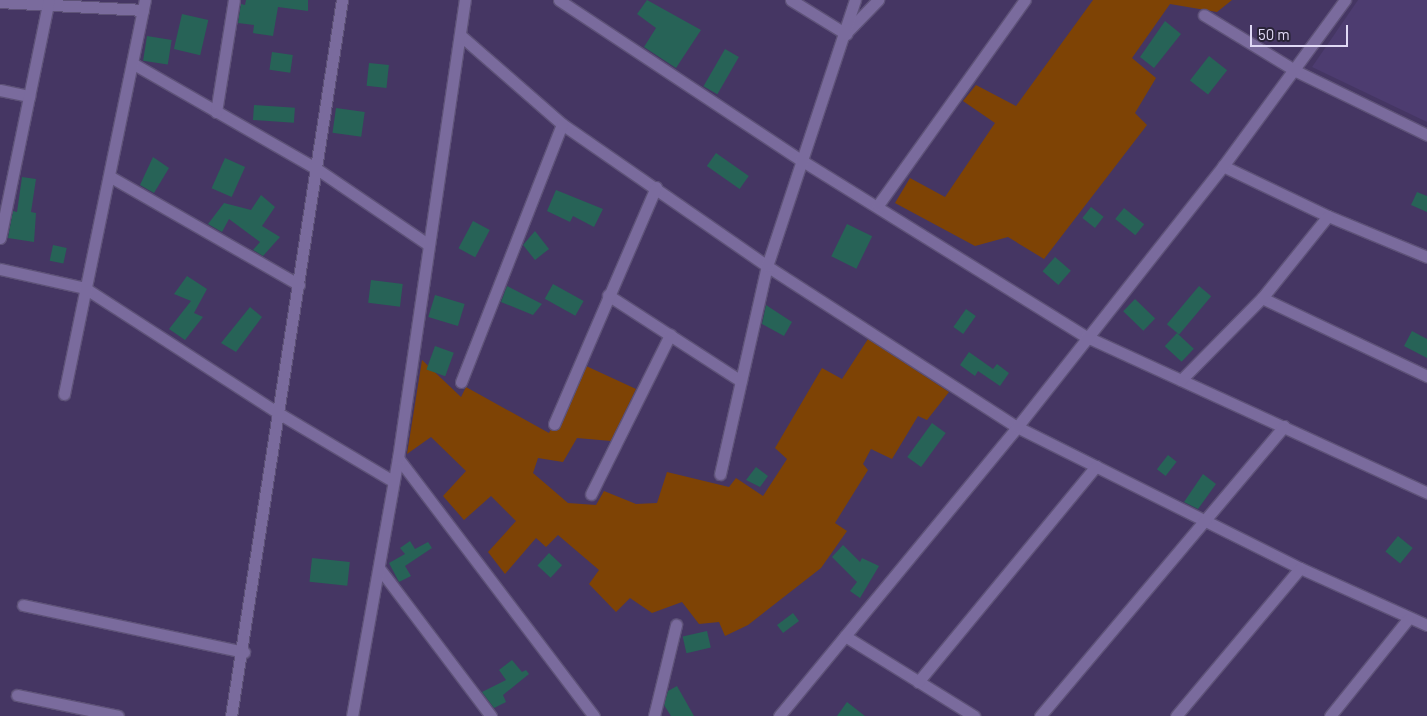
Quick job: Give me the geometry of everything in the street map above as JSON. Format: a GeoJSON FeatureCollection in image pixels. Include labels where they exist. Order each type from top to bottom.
{"type":"FeatureCollection","features":[{"type":"Feature","properties":{"kind":"street"},"geometry":{"type":"LineString","coordinates":[[216,112],[234,0]]}},
{"type":"Feature","properties":{"kind":"street"},"geometry":{"type":"LineString","coordinates":[[231,716],[244,652],[342,0]]}},
{"type":"Feature","properties":{"kind":"street"},"geometry":{"type":"LineString","coordinates":[[352,716],[398,458],[465,0]]}},
{"type":"Feature","properties":{"kind":"street"},"geometry":{"type":"LineString","coordinates":[[559,0],[573,4],[801,160],[878,205],[1088,338],[1427,493]]}},
{"type":"Feature","properties":{"kind":"street"},"geometry":{"type":"LineString","coordinates":[[791,0],[846,34]]}},
{"type":"Feature","properties":{"kind":"street"},"geometry":{"type":"LineString","coordinates":[[720,474],[767,266],[801,160],[846,34],[855,0]]}},
{"type":"Feature","properties":{"kind":"street"},"geometry":{"type":"LineString","coordinates":[[846,34],[878,0]]}},
{"type":"Feature","properties":{"kind":"street"},"geometry":{"type":"LineString","coordinates":[[878,205],[1025,0]]}},
{"type":"Feature","properties":{"kind":"street"},"geometry":{"type":"LineString","coordinates":[[786,714],[845,636],[1018,427],[1223,166],[1296,71],[1345,0]]}},
{"type":"Feature","properties":{"kind":"street"},"geometry":{"type":"LineString","coordinates":[[0,2],[144,5],[64,394]]}},
{"type":"Feature","properties":{"kind":"street"},"geometry":{"type":"LineString","coordinates":[[0,238],[48,2]]}},
{"type":"Feature","properties":{"kind":"street"},"geometry":{"type":"LineString","coordinates":[[1204,16],[1296,71],[1427,136]]}},
{"type":"Feature","properties":{"kind":"street"},"geometry":{"type":"LineString","coordinates":[[460,35],[562,124],[656,187],[767,266],[1018,427],[1300,568],[1408,619],[1427,625]]}},
{"type":"Feature","properties":{"kind":"street"},"geometry":{"type":"LineString","coordinates":[[132,63],[317,169],[429,245]]}},
{"type":"Feature","properties":{"kind":"street"},"geometry":{"type":"LineString","coordinates":[[0,90],[29,96]]}},
{"type":"Feature","properties":{"kind":"street"},"geometry":{"type":"LineString","coordinates":[[461,382],[562,124]]}},
{"type":"Feature","properties":{"kind":"street"},"geometry":{"type":"LineString","coordinates":[[1223,166],[1328,216],[1427,257]]}},
{"type":"Feature","properties":{"kind":"street"},"geometry":{"type":"LineString","coordinates":[[109,176],[299,285]]}},
{"type":"Feature","properties":{"kind":"street"},"geometry":{"type":"LineString","coordinates":[[554,424],[656,187]]}},
{"type":"Feature","properties":{"kind":"street"},"geometry":{"type":"LineString","coordinates":[[1181,380],[1262,298],[1328,216]]}},
{"type":"Feature","properties":{"kind":"street"},"geometry":{"type":"LineString","coordinates":[[0,269],[85,288],[280,414],[393,481]]}},
{"type":"Feature","properties":{"kind":"street"},"geometry":{"type":"LineString","coordinates":[[608,295],[741,381]]}},
{"type":"Feature","properties":{"kind":"street"},"geometry":{"type":"LineString","coordinates":[[1262,298],[1427,376]]}},
{"type":"Feature","properties":{"kind":"street"},"geometry":{"type":"LineString","coordinates":[[591,494],[670,335]]}},
{"type":"Feature","properties":{"kind":"street"},"geometry":{"type":"LineString","coordinates":[[1040,716],[1284,426]]}},
{"type":"Feature","properties":{"kind":"street"},"geometry":{"type":"LineString","coordinates":[[398,458],[594,716]]}},
{"type":"Feature","properties":{"kind":"street"},"geometry":{"type":"LineString","coordinates":[[918,682],[1096,466]]}},
{"type":"Feature","properties":{"kind":"street"},"geometry":{"type":"LineString","coordinates":[[379,568],[491,716]]}},
{"type":"Feature","properties":{"kind":"street"},"geometry":{"type":"LineString","coordinates":[[1176,716],[1300,568]]}},
{"type":"Feature","properties":{"kind":"street"},"geometry":{"type":"LineString","coordinates":[[23,605],[244,652]]}},
{"type":"Feature","properties":{"kind":"street"},"geometry":{"type":"LineString","coordinates":[[1330,716],[1408,619]]}},
{"type":"Feature","properties":{"kind":"street"},"geometry":{"type":"LineString","coordinates":[[654,716],[676,625]]}},
{"type":"Feature","properties":{"kind":"street"},"geometry":{"type":"LineString","coordinates":[[845,636],[974,716]]}},
{"type":"Feature","properties":{"kind":"street"},"geometry":{"type":"LineString","coordinates":[[17,695],[118,716]]}},
{"type":"Feature","properties":{"kind":"shaded area"},"geometry":{"type":"Polygon","coordinates":[[[1093,0],[1232,0],[1217,12],[1170,4],[1132,58],[1156,78],[1135,113],[1147,125],[1044,259],[1008,237],[975,246],[895,203],[910,178],[945,197],[995,123],[963,101],[976,85],[1016,106],[1093,0]]]}},
{"type":"Feature","properties":{"kind":"shaded area"},"geometry":{"type":"Polygon","coordinates":[[[1358,0],[1427,0],[1427,122],[1312,67],[1358,0]]]}},
{"type":"Feature","properties":{"kind":"shaded area"},"geometry":{"type":"Polygon","coordinates":[[[868,339],[949,392],[927,420],[918,416],[892,459],[871,449],[863,464],[868,470],[835,523],[847,531],[821,568],[748,625],[725,636],[719,622],[699,624],[682,602],[652,613],[630,598],[616,612],[589,584],[599,570],[558,535],[546,547],[536,538],[505,574],[488,552],[516,521],[491,496],[464,520],[443,496],[466,471],[431,437],[407,454],[422,360],[461,397],[466,387],[549,433],[584,365],[636,389],[611,441],[577,438],[563,462],[538,458],[533,473],[568,503],[596,505],[604,491],[636,504],[657,503],[667,472],[729,487],[736,478],[763,496],[787,459],[775,448],[822,368],[842,379],[868,339]]]}},
{"type":"Feature","properties":{"kind":"building"},"geometry":{"type":"Polygon","coordinates":[[[246,0],[308,0],[308,11],[278,7],[273,36],[253,33],[254,25],[238,23],[241,4],[245,5],[246,0]]]}},
{"type":"Feature","properties":{"kind":"building"},"geometry":{"type":"Polygon","coordinates":[[[647,0],[701,30],[676,68],[644,47],[656,28],[637,14],[647,0]]]}},
{"type":"Feature","properties":{"kind":"building"},"geometry":{"type":"Polygon","coordinates":[[[182,14],[208,20],[200,55],[174,49],[182,14]]]}},
{"type":"Feature","properties":{"kind":"building"},"geometry":{"type":"Polygon","coordinates":[[[1165,21],[1181,34],[1154,68],[1140,57],[1165,21]]]}},
{"type":"Feature","properties":{"kind":"building"},"geometry":{"type":"Polygon","coordinates":[[[147,36],[172,40],[168,65],[143,61],[147,36]]]}},
{"type":"Feature","properties":{"kind":"building"},"geometry":{"type":"Polygon","coordinates":[[[725,49],[739,57],[717,94],[704,86],[725,49]]]}},
{"type":"Feature","properties":{"kind":"building"},"geometry":{"type":"Polygon","coordinates":[[[272,52],[293,55],[290,73],[269,70],[272,52]]]}},
{"type":"Feature","properties":{"kind":"building"},"geometry":{"type":"Polygon","coordinates":[[[1209,56],[1227,70],[1208,95],[1190,80],[1209,56]]]}},
{"type":"Feature","properties":{"kind":"building"},"geometry":{"type":"Polygon","coordinates":[[[369,63],[389,65],[386,88],[367,86],[369,63]]]}},
{"type":"Feature","properties":{"kind":"building"},"geometry":{"type":"Polygon","coordinates":[[[254,105],[295,108],[294,123],[253,120],[254,105]]]}},
{"type":"Feature","properties":{"kind":"building"},"geometry":{"type":"Polygon","coordinates":[[[336,108],[365,112],[361,137],[333,133],[336,108]]]}},
{"type":"Feature","properties":{"kind":"building"},"geometry":{"type":"Polygon","coordinates":[[[716,153],[749,176],[740,189],[707,166],[716,153]]]}},
{"type":"Feature","properties":{"kind":"building"},"geometry":{"type":"Polygon","coordinates":[[[153,157],[169,168],[154,193],[140,185],[153,157]]]}},
{"type":"Feature","properties":{"kind":"building"},"geometry":{"type":"Polygon","coordinates":[[[225,158],[245,167],[232,197],[212,188],[225,158]]]}},
{"type":"Feature","properties":{"kind":"building"},"geometry":{"type":"Polygon","coordinates":[[[22,177],[36,179],[31,212],[36,213],[34,242],[8,238],[13,211],[17,212],[22,177]]]}},
{"type":"Feature","properties":{"kind":"building"},"geometry":{"type":"Polygon","coordinates":[[[556,190],[603,209],[594,227],[573,216],[570,222],[547,211],[556,190]]]}},
{"type":"Feature","properties":{"kind":"building"},"geometry":{"type":"Polygon","coordinates":[[[1417,192],[1427,196],[1427,212],[1411,205],[1417,192]]]}},
{"type":"Feature","properties":{"kind":"building"},"geometry":{"type":"Polygon","coordinates":[[[261,195],[275,207],[262,226],[280,237],[263,256],[253,250],[260,242],[229,219],[222,232],[208,224],[224,203],[251,210],[261,195]]]}},
{"type":"Feature","properties":{"kind":"building"},"geometry":{"type":"Polygon","coordinates":[[[1091,207],[1104,217],[1095,228],[1082,218],[1091,207]]]}},
{"type":"Feature","properties":{"kind":"building"},"geometry":{"type":"Polygon","coordinates":[[[1124,208],[1144,224],[1135,235],[1115,219],[1124,208]]]}},
{"type":"Feature","properties":{"kind":"building"},"geometry":{"type":"Polygon","coordinates":[[[473,221],[490,230],[475,257],[458,248],[473,221]]]}},
{"type":"Feature","properties":{"kind":"building"},"geometry":{"type":"Polygon","coordinates":[[[847,224],[872,236],[856,269],[831,256],[847,224]]]}},
{"type":"Feature","properties":{"kind":"building"},"geometry":{"type":"Polygon","coordinates":[[[535,231],[549,249],[535,260],[523,245],[535,231]]]}},
{"type":"Feature","properties":{"kind":"building"},"geometry":{"type":"Polygon","coordinates":[[[53,245],[67,248],[63,264],[50,261],[53,245]]]}},
{"type":"Feature","properties":{"kind":"building"},"geometry":{"type":"Polygon","coordinates":[[[1055,257],[1071,271],[1058,285],[1043,271],[1055,257]]]}},
{"type":"Feature","properties":{"kind":"building"},"geometry":{"type":"Polygon","coordinates":[[[187,276],[207,289],[194,313],[203,317],[185,340],[169,329],[191,301],[174,294],[187,276]]]}},
{"type":"Feature","properties":{"kind":"building"},"geometry":{"type":"Polygon","coordinates":[[[371,280],[403,284],[400,307],[368,303],[371,280]]]}},
{"type":"Feature","properties":{"kind":"building"},"geometry":{"type":"Polygon","coordinates":[[[553,284],[584,301],[575,316],[545,299],[553,284]]]}},
{"type":"Feature","properties":{"kind":"building"},"geometry":{"type":"Polygon","coordinates":[[[507,286],[542,304],[533,315],[501,302],[507,286]]]}},
{"type":"Feature","properties":{"kind":"building"},"geometry":{"type":"Polygon","coordinates":[[[1199,286],[1211,296],[1179,335],[1167,324],[1199,286]]]}},
{"type":"Feature","properties":{"kind":"building"},"geometry":{"type":"Polygon","coordinates":[[[435,295],[465,304],[458,326],[428,317],[435,295]]]}},
{"type":"Feature","properties":{"kind":"building"},"geometry":{"type":"Polygon","coordinates":[[[1135,299],[1155,318],[1143,331],[1123,311],[1135,299]]]}},
{"type":"Feature","properties":{"kind":"building"},"geometry":{"type":"Polygon","coordinates":[[[766,305],[792,322],[784,336],[762,324],[766,305]]]}},
{"type":"Feature","properties":{"kind":"building"},"geometry":{"type":"Polygon","coordinates":[[[250,307],[262,317],[236,352],[221,343],[250,307]]]}},
{"type":"Feature","properties":{"kind":"building"},"geometry":{"type":"Polygon","coordinates":[[[966,309],[976,316],[963,334],[953,327],[966,309]]]}},
{"type":"Feature","properties":{"kind":"building"},"geometry":{"type":"Polygon","coordinates":[[[1412,331],[1427,339],[1427,358],[1404,346],[1412,331]]]}},
{"type":"Feature","properties":{"kind":"building"},"geometry":{"type":"Polygon","coordinates":[[[1177,333],[1194,349],[1182,362],[1165,346],[1177,333]]]}},
{"type":"Feature","properties":{"kind":"building"},"geometry":{"type":"Polygon","coordinates":[[[435,346],[454,353],[445,376],[426,369],[435,346]]]}},
{"type":"Feature","properties":{"kind":"building"},"geometry":{"type":"Polygon","coordinates":[[[969,352],[993,369],[997,364],[1009,373],[1000,386],[978,371],[975,376],[960,365],[969,352]]]}},
{"type":"Feature","properties":{"kind":"building"},"geometry":{"type":"Polygon","coordinates":[[[932,423],[946,433],[921,467],[907,457],[932,423]]]}},
{"type":"Feature","properties":{"kind":"building"},"geometry":{"type":"Polygon","coordinates":[[[1168,455],[1177,462],[1166,476],[1157,469],[1168,455]]]}},
{"type":"Feature","properties":{"kind":"building"},"geometry":{"type":"Polygon","coordinates":[[[756,467],[768,476],[760,487],[746,480],[756,467]]]}},
{"type":"Feature","properties":{"kind":"building"},"geometry":{"type":"Polygon","coordinates":[[[1203,474],[1216,484],[1198,509],[1184,502],[1203,474]]]}},
{"type":"Feature","properties":{"kind":"building"},"geometry":{"type":"Polygon","coordinates":[[[1398,536],[1413,548],[1400,564],[1385,552],[1398,536]]]}},
{"type":"Feature","properties":{"kind":"building"},"geometry":{"type":"Polygon","coordinates":[[[410,541],[415,549],[428,542],[432,548],[405,566],[411,576],[399,582],[389,563],[405,554],[400,548],[410,541]]]}},
{"type":"Feature","properties":{"kind":"building"},"geometry":{"type":"Polygon","coordinates":[[[843,545],[860,562],[862,558],[879,566],[860,598],[850,591],[857,582],[832,557],[843,545]]]}},
{"type":"Feature","properties":{"kind":"building"},"geometry":{"type":"Polygon","coordinates":[[[549,553],[562,565],[551,578],[537,565],[549,553]]]}},
{"type":"Feature","properties":{"kind":"building"},"geometry":{"type":"Polygon","coordinates":[[[312,558],[350,562],[347,586],[309,582],[312,558]]]}},
{"type":"Feature","properties":{"kind":"building"},"geometry":{"type":"Polygon","coordinates":[[[793,613],[799,621],[783,633],[777,625],[793,613]]]}},
{"type":"Feature","properties":{"kind":"building"},"geometry":{"type":"Polygon","coordinates":[[[707,631],[711,648],[686,653],[683,637],[707,631]]]}},
{"type":"Feature","properties":{"kind":"building"},"geometry":{"type":"Polygon","coordinates":[[[512,660],[522,672],[526,670],[529,674],[503,695],[506,702],[494,708],[482,692],[506,680],[499,670],[512,660]]]}},
{"type":"Feature","properties":{"kind":"building"},"geometry":{"type":"Polygon","coordinates":[[[677,686],[694,716],[671,716],[664,705],[668,691],[677,686]]]}},
{"type":"Feature","properties":{"kind":"building"},"geometry":{"type":"Polygon","coordinates":[[[847,702],[865,716],[837,716],[847,702]]]}}]}
